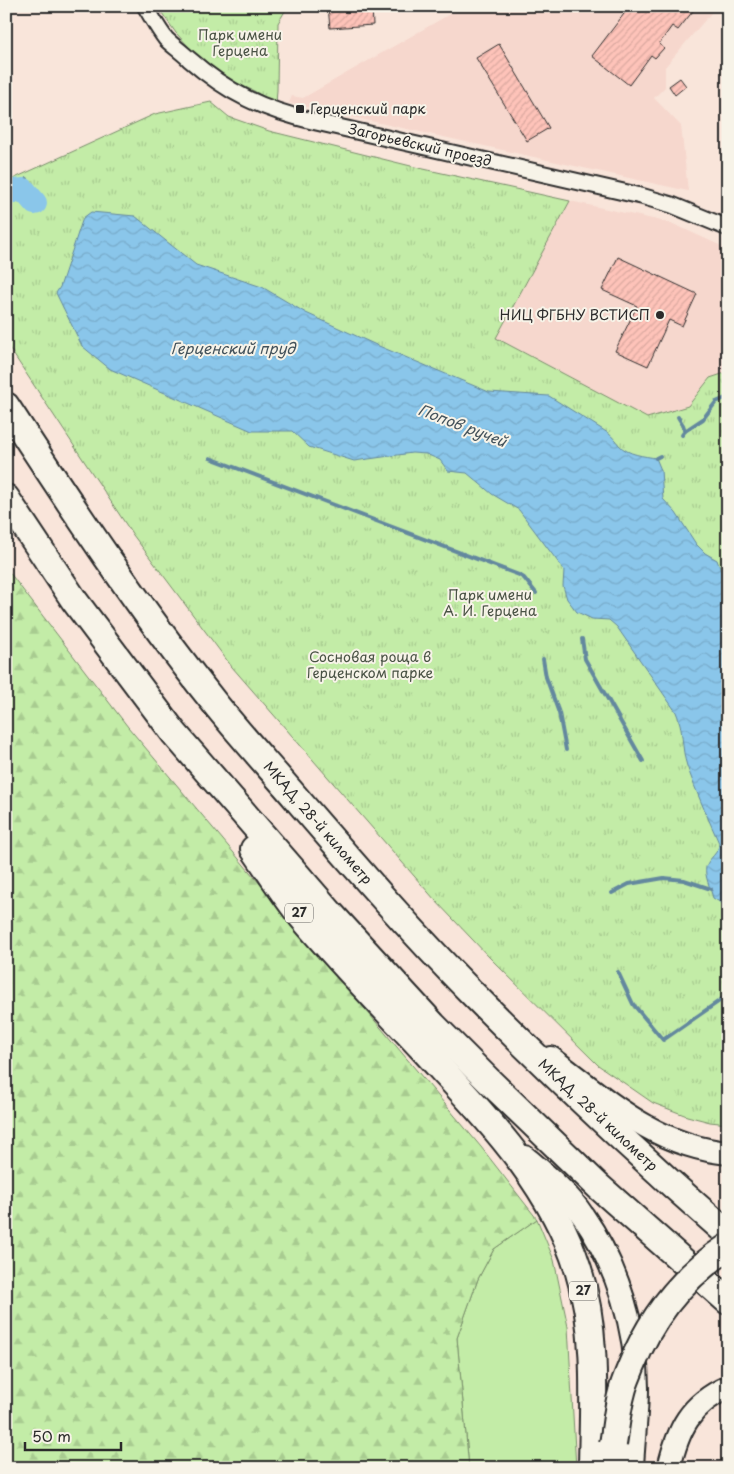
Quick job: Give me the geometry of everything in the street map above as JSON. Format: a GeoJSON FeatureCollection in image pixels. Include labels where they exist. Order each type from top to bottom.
{"type":"FeatureCollection","features":[{"type":"Feature","properties":{"kind":"highway","name":"МКАД, 28-й километр"},"geometry":{"type":"LineString","coordinates":[[6,406],[115,571],[213,702],[373,886],[468,989],[523,1044],[632,1149],[728,1234]]}},
{"type":"Feature","properties":{"kind":"highway"},"geometry":{"type":"LineString","coordinates":[[6,498],[74,600],[174,733],[378,967],[495,1087],[577,1166],[728,1302]]}},
{"type":"Feature","properties":{"kind":"highway","name":"27"},"geometry":{"type":"LineString","coordinates":[[124,668],[302,916],[502,1136],[544,1192],[562,1228],[578,1269],[588,1311],[593,1356],[592,1468]]}},
{"type":"Feature","properties":{"kind":"highway"},"geometry":{"type":"LineString","coordinates":[[632,1149],[728,1220]]}},
{"type":"Feature","properties":{"kind":"highway"},"geometry":{"type":"LineString","coordinates":[[612,1456],[622,1391],[642,1341],[661,1310],[687,1279],[713,1256],[728,1247]]}},
{"type":"Feature","properties":{"kind":"main road"},"geometry":{"type":"LineString","coordinates":[[468,989],[540,1050],[630,1118],[674,1141],[728,1153]]}},
{"type":"Feature","properties":{"kind":"main road"},"geometry":{"type":"LineString","coordinates":[[502,1136],[556,1184],[583,1216],[606,1256],[618,1287],[633,1341],[637,1388],[632,1468]]}},
{"type":"Feature","properties":{"kind":"main road"},"geometry":{"type":"LineString","coordinates":[[670,1468],[675,1443],[685,1421],[700,1403],[728,1387]]}},
{"type":"Feature","properties":{"kind":"street","name":"Загорьевский проезд"},"geometry":{"type":"LineString","coordinates":[[145,6],[159,30],[176,48],[232,92],[258,105],[312,121],[649,198],[687,210],[728,228]]}},
{"type":"Feature","properties":{"kind":"shaded area"},"geometry":{"type":"Polygon","coordinates":[[[464,6],[717,6],[665,67],[665,87],[654,98],[681,126],[688,191],[289,103],[292,96],[303,98],[464,6]]]}},
{"type":"Feature","properties":{"kind":"shaded area"},"geometry":{"type":"Polygon","coordinates":[[[570,201],[671,223],[728,249],[728,372],[710,378],[688,406],[647,418],[495,338],[570,201]]]}},
{"type":"Feature","properties":{"kind":"green space","name":"Парк имени Герцена"},"geometry":{"type":"Polygon","coordinates":[[[157,6],[288,6],[278,23],[276,104],[254,91],[219,75],[201,60],[176,33],[157,6]]]}},
{"type":"Feature","properties":{"kind":"green space","name":"Парк имени А. И. Герцена"},"geometry":{"type":"Polygon","coordinates":[[[211,102],[229,117],[269,131],[419,168],[570,201],[496,338],[647,418],[688,406],[710,378],[728,372],[728,1124],[687,1116],[653,1103],[598,1065],[489,957],[435,900],[232,667],[133,535],[6,343],[6,182],[155,114],[211,102]]]}},
{"type":"Feature","properties":{"kind":"green space"},"geometry":{"type":"Polygon","coordinates":[[[6,568],[128,727],[481,1147],[537,1219],[494,1249],[478,1279],[457,1338],[469,1468],[6,1468],[6,568]]]}},
{"type":"Feature","properties":{"kind":"green space"},"geometry":{"type":"Polygon","coordinates":[[[537,1219],[554,1260],[568,1327],[576,1468],[469,1468],[457,1338],[478,1279],[494,1249],[537,1219]]]}},
{"type":"Feature","properties":{"kind":"water","name":"Герценский пруд"},"geometry":{"type":"Polygon","coordinates":[[[91,212],[135,216],[196,265],[262,287],[306,313],[374,344],[489,392],[549,396],[608,433],[627,451],[656,458],[661,470],[663,499],[676,513],[696,544],[705,553],[717,560],[728,589],[728,907],[713,898],[707,878],[706,867],[719,847],[719,843],[687,766],[679,718],[676,712],[617,627],[609,620],[592,619],[577,612],[567,599],[563,586],[564,570],[519,510],[492,494],[467,473],[448,471],[440,460],[426,454],[412,453],[354,461],[309,447],[292,431],[252,431],[110,369],[82,346],[56,293],[60,287],[83,218],[91,212]]]}},
{"type":"Feature","properties":{"kind":"building"},"geometry":{"type":"Polygon","coordinates":[[[328,6],[372,6],[373,25],[330,28],[328,6]]]}},
{"type":"Feature","properties":{"kind":"building"},"geometry":{"type":"Polygon","coordinates":[[[630,6],[697,6],[678,30],[672,26],[659,44],[664,48],[655,58],[651,55],[629,85],[592,56],[630,6]]]}},
{"type":"Feature","properties":{"kind":"building"},"geometry":{"type":"Polygon","coordinates":[[[499,44],[549,128],[527,141],[476,58],[499,44]]]}},
{"type":"Feature","properties":{"kind":"building"},"geometry":{"type":"Polygon","coordinates":[[[680,78],[686,86],[675,95],[669,86],[680,78]]]}},
{"type":"Feature","properties":{"kind":"building","name":"НИЦ ФГБНУ ВСТИСП"},"geometry":{"type":"Polygon","coordinates":[[[618,257],[697,294],[682,326],[669,320],[648,366],[615,351],[637,306],[602,290],[618,257]]]}},
{"type":"Feature","properties":{"kind":"waterway"},"geometry":{"type":"LineString","coordinates":[[24,190],[27,179]]}},
{"type":"Feature","properties":{"kind":"waterway","name":"Попов ручей"},"geometry":{"type":"LineString","coordinates":[[6,192],[24,190],[35,203]]}},
{"type":"Feature","properties":{"kind":"waterway"},"geometry":{"type":"LineString","coordinates":[[685,431],[703,419],[716,402],[728,397]]}},
{"type":"Feature","properties":{"kind":"waterway"},"geometry":{"type":"LineString","coordinates":[[678,417],[685,431],[682,435]]}},
{"type":"Feature","properties":{"kind":"waterway"},"geometry":{"type":"LineString","coordinates":[[656,458],[660,456]]}},
{"type":"Feature","properties":{"kind":"waterway"},"geometry":{"type":"LineString","coordinates":[[210,458],[519,575],[524,578],[536,593]]}},
{"type":"Feature","properties":{"kind":"waterway"},"geometry":{"type":"LineString","coordinates":[[582,639],[585,659],[643,761]]}},
{"type":"Feature","properties":{"kind":"waterway"},"geometry":{"type":"LineString","coordinates":[[543,659],[546,677],[559,713],[566,750]]}},
{"type":"Feature","properties":{"kind":"waterway"},"geometry":{"type":"LineString","coordinates":[[612,893],[629,884],[664,878],[684,880],[711,889]]}},
{"type":"Feature","properties":{"kind":"waterway"},"geometry":{"type":"LineString","coordinates":[[618,972],[633,1004],[663,1040],[728,995]]}},
{"type":"Feature","properties":{"kind":"place","name":"Герценский парк"},"geometry":{"type":"Point","coordinates":[300,109]}},
{"type":"Feature","properties":{"kind":"place","name":"НИЦ ФГБНУ ВСТИСП"},"geometry":{"type":"Point","coordinates":[660,315]}},
{"type":"Feature","properties":{"kind":"park label","name":"Сосновая роща в Герценском парке"},"geometry":{"type":"Point","coordinates":[370,666]}}]}
